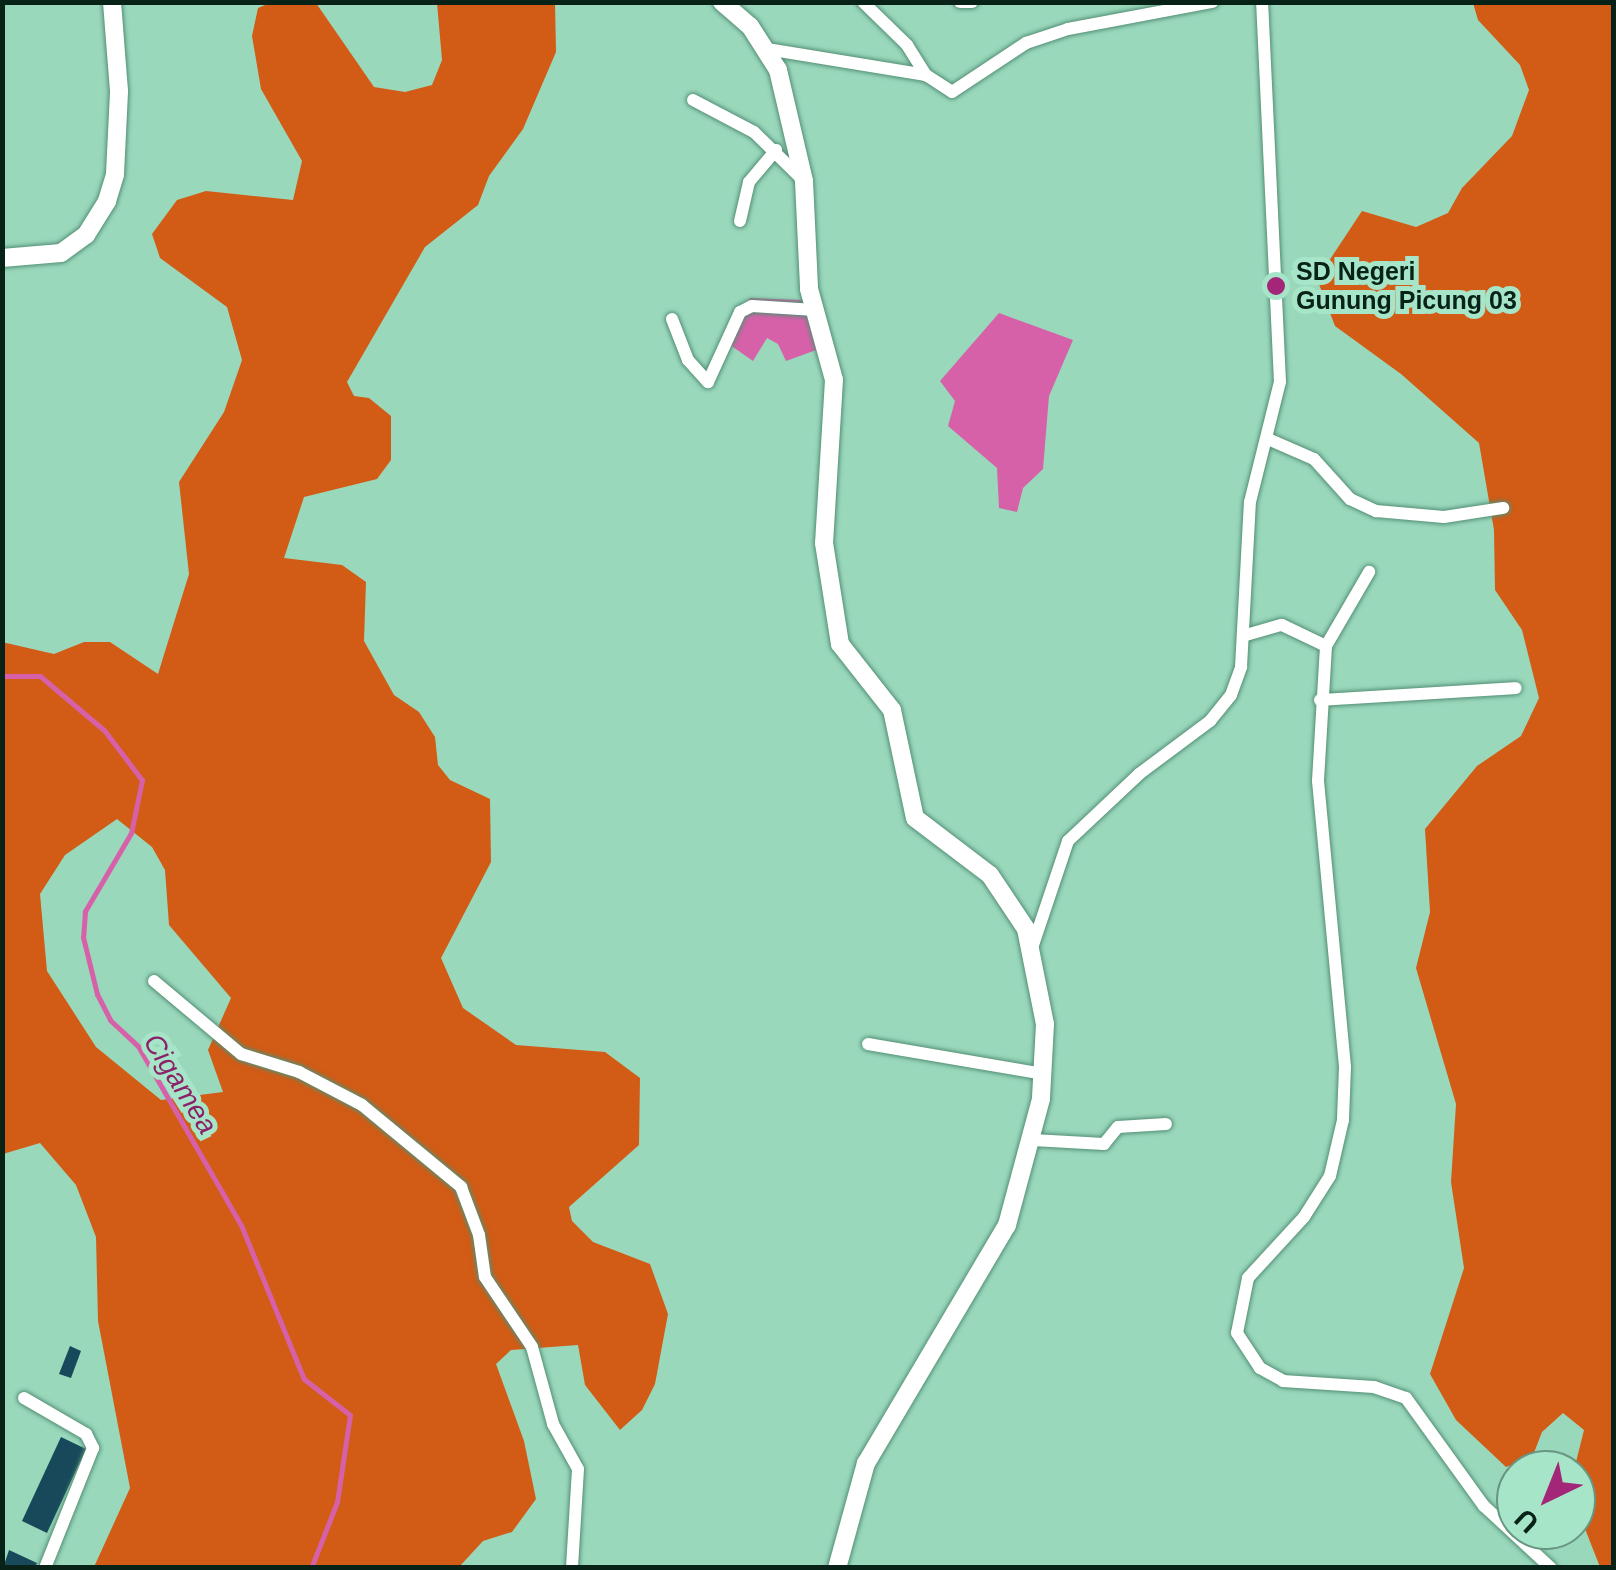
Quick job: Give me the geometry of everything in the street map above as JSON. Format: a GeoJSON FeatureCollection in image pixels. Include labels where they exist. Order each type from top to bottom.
{"type":"FeatureCollection","features":[{"type":"Feature","properties":{"kind":"main road"},"geometry":{"type":"LineString","coordinates":[[2,258],[66,250],[86,235],[107,201],[115,174],[119,91],[112,2]]}},
{"type":"Feature","properties":{"kind":"main road"},"geometry":{"type":"LineString","coordinates":[[722,2],[766,49],[778,70],[804,181],[815,310],[834,380],[824,544],[840,644],[892,710],[915,818],[990,875],[1026,929],[1044,1006],[1044,1074],[1033,1140],[1008,1225],[860,1477],[836,1568]]}},
{"type":"Feature","properties":{"kind":"street"},"geometry":{"type":"LineString","coordinates":[[862,2],[907,45],[926,75]]}},
{"type":"Feature","properties":{"kind":"street"},"geometry":{"type":"LineString","coordinates":[[960,2],[972,2]]}},
{"type":"Feature","properties":{"kind":"street"},"geometry":{"type":"LineString","coordinates":[[766,49],[926,75],[952,92],[1026,43],[1068,28],[1212,2]]}},
{"type":"Feature","properties":{"kind":"street"},"geometry":{"type":"LineString","coordinates":[[1032,951],[1063,847],[1139,774],[1224,706],[1246,636],[1250,502],[1268,438],[1280,364],[1262,2]]}},
{"type":"Feature","properties":{"kind":"street"},"geometry":{"type":"LineString","coordinates":[[693,100],[732,117],[776,150],[804,181]]}},
{"type":"Feature","properties":{"kind":"street"},"geometry":{"type":"LineString","coordinates":[[740,221],[752,178],[776,150]]}},
{"type":"Feature","properties":{"kind":"street"},"geometry":{"type":"LineString","coordinates":[[672,319],[688,360],[708,382],[740,312],[752,306],[815,310]]}},
{"type":"Feature","properties":{"kind":"street"},"geometry":{"type":"LineString","coordinates":[[1268,438],[1314,459],[1350,500],[1376,511],[1444,518],[1503,508]]}},
{"type":"Feature","properties":{"kind":"street"},"geometry":{"type":"LineString","coordinates":[[1369,572],[1326,646],[1320,700],[1318,781],[1343,1033],[1343,1120],[1338,1154],[1318,1198],[1243,1287],[1236,1333],[1260,1368],[1283,1381],[1374,1387],[1406,1398],[1484,1506],[1551,1568]]}},
{"type":"Feature","properties":{"kind":"street"},"geometry":{"type":"LineString","coordinates":[[1246,636],[1282,626],[1326,646]]}},
{"type":"Feature","properties":{"kind":"street"},"geometry":{"type":"LineString","coordinates":[[1320,700],[1516,688]]}},
{"type":"Feature","properties":{"kind":"street"},"geometry":{"type":"LineString","coordinates":[[154,981],[240,1054],[300,1072],[362,1104],[461,1187],[479,1235],[485,1277],[532,1347],[553,1424],[578,1469],[572,1568]]}},
{"type":"Feature","properties":{"kind":"street"},"geometry":{"type":"LineString","coordinates":[[868,1044],[1044,1074]]}},
{"type":"Feature","properties":{"kind":"street"},"geometry":{"type":"LineString","coordinates":[[1033,1140],[1104,1144],[1118,1127],[1166,1124]]}},
{"type":"Feature","properties":{"kind":"street"},"geometry":{"type":"LineString","coordinates":[[24,1398],[86,1434],[94,1448],[45,1568]]}},
{"type":"Feature","properties":{"kind":"shaded area"},"geometry":{"type":"Polygon","coordinates":[[[270,3],[316,3],[374,87],[405,92],[432,85],[442,60],[437,3],[555,3],[556,52],[523,129],[489,176],[478,205],[425,247],[347,382],[354,396],[369,398],[391,416],[391,460],[377,479],[304,497],[284,558],[342,565],[366,582],[364,641],[394,695],[419,712],[435,737],[438,765],[450,780],[490,799],[491,862],[441,958],[463,1008],[516,1045],[605,1052],[640,1078],[639,1145],[569,1207],[572,1221],[593,1242],[650,1264],[668,1314],[655,1384],[642,1410],[620,1430],[585,1385],[578,1345],[511,1350],[496,1364],[524,1441],[536,1499],[512,1532],[483,1541],[459,1567],[94,1567],[130,1488],[98,1321],[96,1237],[76,1185],[40,1143],[3,1154],[2,642],[54,654],[84,642],[110,642],[158,674],[189,574],[179,482],[224,412],[242,360],[227,307],[160,258],[152,234],[177,200],[206,191],[293,200],[302,161],[261,89],[252,36],[258,8],[270,3]],[[117,819],[65,855],[40,894],[47,971],[96,1047],[161,1100],[223,1092],[208,1050],[231,998],[169,925],[165,870],[152,847],[117,819]]]}},
{"type":"Feature","properties":{"kind":"shaded area"},"geometry":{"type":"Polygon","coordinates":[[[1473,3],[1613,3],[1613,1567],[1600,1567],[1593,1550],[1596,1450],[1579,1450],[1584,1430],[1563,1413],[1542,1432],[1535,1450],[1496,1450],[1496,1458],[1456,1420],[1430,1374],[1464,1268],[1451,1182],[1456,1104],[1416,968],[1430,912],[1425,829],[1477,766],[1521,736],[1539,698],[1522,630],[1495,590],[1494,530],[1479,443],[1401,374],[1335,326],[1317,279],[1362,211],[1416,227],[1448,213],[1462,188],[1512,136],[1529,90],[1520,65],[1478,20],[1473,3]]]}},
{"type":"Feature","properties":{"kind":"shaded area"},"geometry":{"type":"Polygon","coordinates":[[[750,298],[802,300],[819,349],[786,361],[778,344],[767,338],[753,361],[723,340],[750,298]]]}},
{"type":"Feature","properties":{"kind":"shaded area"},"geometry":{"type":"Polygon","coordinates":[[[999,313],[1073,340],[1049,396],[1043,469],[1023,488],[1017,512],[999,508],[997,468],[948,426],[955,401],[940,381],[999,313]]]}},
{"type":"Feature","properties":{"kind":"building"},"geometry":{"type":"Polygon","coordinates":[[[70,1346],[81,1351],[71,1378],[59,1374],[70,1346]]]}},
{"type":"Feature","properties":{"kind":"building"},"geometry":{"type":"Polygon","coordinates":[[[61,1437],[86,1449],[47,1533],[22,1521],[61,1437]]]}},
{"type":"Feature","properties":{"kind":"building"},"geometry":{"type":"Polygon","coordinates":[[[9,1550],[37,1563],[35,1568],[3,1568],[9,1550]]]}},
{"type":"Feature","properties":{"kind":"waterway","name":"Cigamea"},"geometry":{"type":"LineString","coordinates":[[2,676],[40,676],[104,730],[142,780],[131,833],[85,911],[83,937],[97,994],[110,1020],[138,1046],[241,1225],[304,1379],[350,1415],[337,1502],[311,1568]]}},
{"type":"Feature","properties":{"kind":"place","name":"SD Negeri Gunung Picung 03"},"geometry":{"type":"Point","coordinates":[1276,286]}}]}
